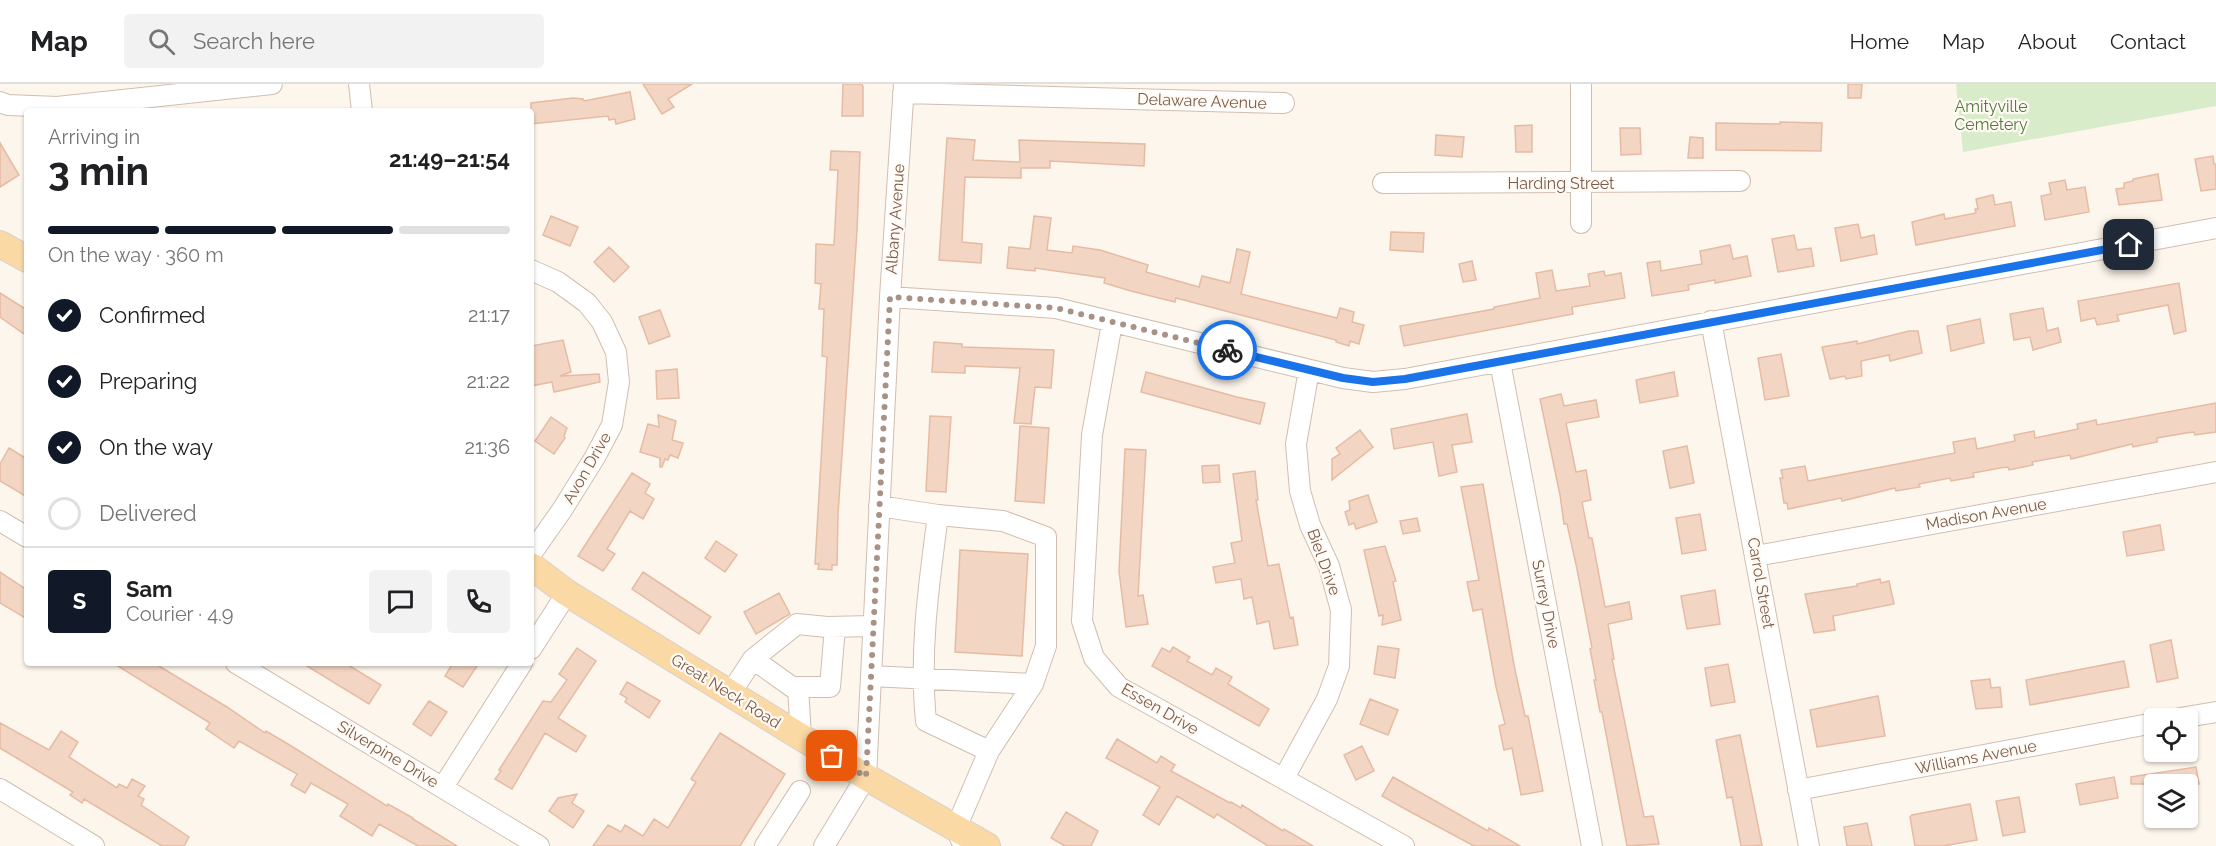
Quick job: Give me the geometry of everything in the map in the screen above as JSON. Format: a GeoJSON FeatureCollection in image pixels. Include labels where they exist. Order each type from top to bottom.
{"type":"FeatureCollection","features":[{"type":"Feature","properties":{"kind":"main road"},"geometry":{"type":"LineString","coordinates":[[0,244],[24,257]]}},
{"type":"Feature","properties":{"kind":"main road","name":"Great Neck Road"},"geometry":{"type":"LineString","coordinates":[[534,568],[567,593],[959,837],[987,846]]}},
{"type":"Feature","properties":{"kind":"street"},"geometry":{"type":"LineString","coordinates":[[0,102],[8,105],[57,106],[272,84]]}},
{"type":"Feature","properties":{"kind":"street"},"geometry":{"type":"LineString","coordinates":[[359,84],[362,108]]}},
{"type":"Feature","properties":{"kind":"street"},"geometry":{"type":"LineString","coordinates":[[1581,84],[1581,223]]}},
{"type":"Feature","properties":{"kind":"street","name":"Delaware Avenue"},"geometry":{"type":"LineString","coordinates":[[904,88],[1284,103]]}},
{"type":"Feature","properties":{"kind":"street","name":"Albany Avenue"},"geometry":{"type":"LineString","coordinates":[[824,846],[866,777],[890,297],[904,88]]}},
{"type":"Feature","properties":{"kind":"street","name":"Harding Street"},"geometry":{"type":"LineString","coordinates":[[1383,183],[1740,181]]}},
{"type":"Feature","properties":{"kind":"street"},"geometry":{"type":"LineString","coordinates":[[890,297],[1056,308],[1343,378],[1373,382],[1405,379],[1500,362],[2216,228]]}},
{"type":"Feature","properties":{"kind":"street","name":"Avon Drive"},"geometry":{"type":"LineString","coordinates":[[534,271],[558,282],[587,303],[602,322],[616,352],[619,382],[612,425],[568,501],[534,550]]}},
{"type":"Feature","properties":{"kind":"street","name":"Carrol Street"},"geometry":{"type":"LineString","coordinates":[[1711,321],[1809,846]]}},
{"type":"Feature","properties":{"kind":"street","name":"Essen Drive"},"geometry":{"type":"LineString","coordinates":[[1112,323],[1092,435],[1083,583],[1082,621],[1094,658],[1119,687],[1404,846]]}},
{"type":"Feature","properties":{"kind":"street","name":"Surrey Drive"},"geometry":{"type":"LineString","coordinates":[[1500,362],[1592,846]]}},
{"type":"Feature","properties":{"kind":"street","name":"Biel Drive"},"geometry":{"type":"LineString","coordinates":[[1284,778],[1327,699],[1339,666],[1341,610],[1329,566],[1310,525],[1300,491],[1296,444],[1309,370]]}},
{"type":"Feature","properties":{"kind":"street","name":"Madison Avenue"},"geometry":{"type":"LineString","coordinates":[[1756,556],[2216,472]]}},
{"type":"Feature","properties":{"kind":"street"},"geometry":{"type":"LineString","coordinates":[[879,506],[938,515],[1003,521],[1046,537],[1046,646],[1033,684],[989,751],[959,837]]}},
{"type":"Feature","properties":{"kind":"street"},"geometry":{"type":"LineString","coordinates":[[938,515],[929,585],[924,679],[926,721],[989,751]]}},
{"type":"Feature","properties":{"kind":"street"},"geometry":{"type":"LineString","coordinates":[[0,521],[24,535]]}},
{"type":"Feature","properties":{"kind":"street"},"geometry":{"type":"LineString","coordinates":[[534,644],[567,593]]}},
{"type":"Feature","properties":{"kind":"street"},"geometry":{"type":"LineString","coordinates":[[730,694],[753,659],[797,624],[835,627],[873,626]]}},
{"type":"Feature","properties":{"kind":"street"},"geometry":{"type":"LineString","coordinates":[[753,659],[792,687],[830,687],[835,627]]}},
{"type":"Feature","properties":{"kind":"street","name":"Silverpine Drive"},"geometry":{"type":"LineString","coordinates":[[241,666],[539,846]]}},
{"type":"Feature","properties":{"kind":"street"},"geometry":{"type":"LineString","coordinates":[[442,787],[520,666]]}},
{"type":"Feature","properties":{"kind":"street"},"geometry":{"type":"LineString","coordinates":[[871,676],[1033,684]]}},
{"type":"Feature","properties":{"kind":"street"},"geometry":{"type":"LineString","coordinates":[[798,687],[801,737]]}},
{"type":"Feature","properties":{"kind":"street"},"geometry":{"type":"LineString","coordinates":[[2198,715],[2216,712]]}},
{"type":"Feature","properties":{"kind":"street","name":"Williams Avenue"},"geometry":{"type":"LineString","coordinates":[[1798,790],[2144,725]]}},
{"type":"Feature","properties":{"kind":"street"},"geometry":{"type":"LineString","coordinates":[[0,789],[94,846]]}},
{"type":"Feature","properties":{"kind":"street"},"geometry":{"type":"LineString","coordinates":[[765,846],[800,791]]}},
{"type":"Feature","properties":{"kind":"green space","name":"Amityville Cemetery"},"geometry":{"type":"Polygon","coordinates":[[[1956,84],[2216,84],[2216,106],[1963,152],[1956,84]]]}},
{"type":"Feature","properties":{"kind":"building"},"geometry":{"type":"Polygon","coordinates":[[[643,84],[692,84],[668,99],[674,107],[662,114],[643,84]]]}},
{"type":"Feature","properties":{"kind":"building"},"geometry":{"type":"Polygon","coordinates":[[[843,84],[862,84],[863,116],[842,116],[843,84]]]}},
{"type":"Feature","properties":{"kind":"building"},"geometry":{"type":"Polygon","coordinates":[[[1848,84],[1862,84],[1861,98],[1848,98],[1848,84]]]}},
{"type":"Feature","properties":{"kind":"building"},"geometry":{"type":"Polygon","coordinates":[[[630,92],[635,119],[616,124],[615,119],[609,120],[608,116],[534,124],[534,108],[531,108],[531,103],[573,98],[584,101],[630,92]]]}},
{"type":"Feature","properties":{"kind":"building"},"geometry":{"type":"Polygon","coordinates":[[[1780,122],[1822,123],[1821,151],[1716,150],[1716,123],[1780,124],[1780,122]]]}},
{"type":"Feature","properties":{"kind":"building"},"geometry":{"type":"Polygon","coordinates":[[[1532,125],[1532,152],[1516,152],[1515,126],[1532,125]]]}},
{"type":"Feature","properties":{"kind":"building"},"geometry":{"type":"Polygon","coordinates":[[[1620,128],[1640,128],[1641,154],[1621,155],[1620,128]]]}},
{"type":"Feature","properties":{"kind":"building"},"geometry":{"type":"Polygon","coordinates":[[[1436,135],[1464,137],[1462,157],[1435,155],[1436,135]]]}},
{"type":"Feature","properties":{"kind":"building"},"geometry":{"type":"Polygon","coordinates":[[[1690,137],[1703,138],[1703,158],[1688,158],[1690,137]]]}},
{"type":"Feature","properties":{"kind":"building"},"geometry":{"type":"Polygon","coordinates":[[[947,138],[975,140],[973,160],[1020,162],[1019,140],[1145,144],[1144,166],[1050,161],[1050,168],[1021,168],[1021,178],[965,177],[962,242],[982,244],[981,263],[939,260],[947,138]]]}},
{"type":"Feature","properties":{"kind":"building"},"geometry":{"type":"Polygon","coordinates":[[[0,143],[19,175],[0,187],[0,143]]]}},
{"type":"Feature","properties":{"kind":"building"},"geometry":{"type":"Polygon","coordinates":[[[831,151],[860,152],[838,514],[837,565],[832,565],[832,570],[818,569],[819,564],[815,564],[827,357],[822,356],[824,309],[819,309],[821,284],[815,283],[816,244],[834,245],[838,170],[830,170],[831,151]]]}},
{"type":"Feature","properties":{"kind":"building"},"geometry":{"type":"Polygon","coordinates":[[[2213,156],[2214,164],[2216,164],[2216,189],[2201,191],[2195,159],[2213,156]]]}},
{"type":"Feature","properties":{"kind":"building"},"geometry":{"type":"Polygon","coordinates":[[[2158,174],[2162,200],[2119,205],[2116,189],[2124,188],[2124,183],[2133,181],[2133,179],[2158,174]]]}},
{"type":"Feature","properties":{"kind":"building"},"geometry":{"type":"Polygon","coordinates":[[[2065,180],[2067,190],[2085,187],[2089,212],[2045,220],[2041,196],[2051,194],[2049,183],[2065,180]]]}},
{"type":"Feature","properties":{"kind":"building"},"geometry":{"type":"Polygon","coordinates":[[[1993,195],[1995,205],[2011,202],[2015,226],[1916,245],[1912,222],[1944,214],[1945,219],[1976,213],[1975,209],[1978,209],[1976,199],[1993,195]]]}},
{"type":"Feature","properties":{"kind":"building"},"geometry":{"type":"Polygon","coordinates":[[[551,216],[578,227],[570,246],[543,235],[551,216]]]}},
{"type":"Feature","properties":{"kind":"building"},"geometry":{"type":"Polygon","coordinates":[[[1034,216],[1051,218],[1047,250],[1072,253],[1073,246],[1100,250],[1148,265],[1146,272],[1199,287],[1202,276],[1230,283],[1237,249],[1250,252],[1241,294],[1337,318],[1340,308],[1354,312],[1352,322],[1364,325],[1359,344],[1350,341],[1349,346],[1336,342],[1336,340],[1176,298],[1175,302],[1131,291],[1104,283],[1105,278],[1035,268],[1035,271],[1007,268],[1009,247],[1030,249],[1034,216]]]}},
{"type":"Feature","properties":{"kind":"building"},"geometry":{"type":"Polygon","coordinates":[[[1858,224],[1861,238],[1874,235],[1877,254],[1841,261],[1835,228],[1858,224]]]}},
{"type":"Feature","properties":{"kind":"building"},"geometry":{"type":"Polygon","coordinates":[[[1391,232],[1424,233],[1423,252],[1390,250],[1391,232]]]}},
{"type":"Feature","properties":{"kind":"building"},"geometry":{"type":"Polygon","coordinates":[[[1794,235],[1797,250],[1811,248],[1814,266],[1778,272],[1772,239],[1794,235]]]}},
{"type":"Feature","properties":{"kind":"building"},"geometry":{"type":"Polygon","coordinates":[[[1730,245],[1733,259],[1747,256],[1751,276],[1715,283],[1715,280],[1688,285],[1689,290],[1652,296],[1647,263],[1660,261],[1661,271],[1702,264],[1700,251],[1730,245]]]}},
{"type":"Feature","properties":{"kind":"building"},"geometry":{"type":"Polygon","coordinates":[[[609,247],[629,267],[614,282],[594,262],[609,247]]]}},
{"type":"Feature","properties":{"kind":"building"},"geometry":{"type":"Polygon","coordinates":[[[1472,261],[1476,280],[1463,282],[1459,264],[1472,261]]]}},
{"type":"Feature","properties":{"kind":"building"},"geometry":{"type":"Polygon","coordinates":[[[1552,270],[1556,291],[1590,286],[1588,274],[1604,271],[1605,276],[1621,273],[1625,298],[1572,307],[1573,314],[1404,346],[1400,326],[1540,298],[1536,273],[1552,270]]]}},
{"type":"Feature","properties":{"kind":"building"},"geometry":{"type":"Polygon","coordinates":[[[2179,283],[2186,331],[2174,334],[2168,305],[2117,315],[2119,321],[2097,325],[2095,318],[2081,321],[2078,301],[2179,283]]]}},
{"type":"Feature","properties":{"kind":"building"},"geometry":{"type":"Polygon","coordinates":[[[0,293],[24,308],[24,334],[0,317],[0,293]]]}},
{"type":"Feature","properties":{"kind":"building"},"geometry":{"type":"Polygon","coordinates":[[[2043,308],[2047,331],[2058,328],[2061,342],[2033,350],[2030,337],[2014,340],[2010,314],[2043,308]]]}},
{"type":"Feature","properties":{"kind":"building"},"geometry":{"type":"Polygon","coordinates":[[[660,310],[670,336],[649,344],[639,317],[660,310]]]}},
{"type":"Feature","properties":{"kind":"building"},"geometry":{"type":"Polygon","coordinates":[[[1980,319],[1984,343],[1951,351],[1947,326],[1980,319]]]}},
{"type":"Feature","properties":{"kind":"building"},"geometry":{"type":"Polygon","coordinates":[[[1909,331],[1918,331],[1922,353],[1890,361],[1889,355],[1861,361],[1862,376],[1830,379],[1822,347],[1857,341],[1857,344],[1909,331]]]}},
{"type":"Feature","properties":{"kind":"building"},"geometry":{"type":"Polygon","coordinates":[[[563,340],[571,372],[560,376],[599,374],[600,382],[554,392],[552,382],[534,385],[534,345],[563,340]]]}},
{"type":"Feature","properties":{"kind":"building"},"geometry":{"type":"Polygon","coordinates":[[[934,342],[962,344],[962,347],[1054,350],[1051,388],[1035,387],[1031,424],[1014,423],[1020,368],[965,366],[965,373],[932,372],[934,342]]]}},
{"type":"Feature","properties":{"kind":"building"},"geometry":{"type":"Polygon","coordinates":[[[1781,354],[1789,396],[1765,400],[1758,358],[1781,354]]]}},
{"type":"Feature","properties":{"kind":"building"},"geometry":{"type":"Polygon","coordinates":[[[677,369],[679,398],[657,399],[656,371],[677,369]]]}},
{"type":"Feature","properties":{"kind":"building"},"geometry":{"type":"Polygon","coordinates":[[[1146,372],[1265,403],[1260,424],[1141,392],[1146,372]]]}},
{"type":"Feature","properties":{"kind":"building"},"geometry":{"type":"Polygon","coordinates":[[[1674,372],[1678,396],[1640,403],[1636,380],[1674,372]]]}},
{"type":"Feature","properties":{"kind":"building"},"geometry":{"type":"Polygon","coordinates":[[[1561,394],[1564,406],[1596,400],[1599,417],[1566,423],[1576,472],[1586,470],[1591,500],[1582,502],[1589,538],[1592,538],[1605,607],[1629,602],[1632,619],[1608,624],[1614,659],[1612,659],[1644,817],[1653,816],[1659,844],[1627,846],[1594,680],[1596,680],[1590,649],[1592,648],[1577,569],[1567,524],[1564,524],[1540,399],[1561,394]]]}},
{"type":"Feature","properties":{"kind":"building"},"geometry":{"type":"Polygon","coordinates":[[[2216,403],[2216,432],[2195,435],[2194,432],[2157,438],[2157,442],[2133,447],[2132,444],[2071,459],[2070,455],[2032,462],[2033,465],[2009,470],[2008,467],[1973,473],[1974,477],[1951,481],[1950,478],[1896,491],[1895,488],[1842,501],[1841,498],[1788,509],[1787,503],[1784,503],[1781,470],[1805,466],[1808,481],[1955,453],[1953,442],[1975,438],[1977,449],[2015,441],[2014,435],[2034,431],[2035,438],[2078,429],[2077,424],[2096,420],[2097,425],[2216,403]]]}},
{"type":"Feature","properties":{"kind":"building"},"geometry":{"type":"Polygon","coordinates":[[[1467,414],[1472,442],[1452,445],[1457,472],[1439,476],[1433,442],[1394,449],[1391,429],[1467,414]]]}},
{"type":"Feature","properties":{"kind":"building"},"geometry":{"type":"Polygon","coordinates":[[[658,415],[676,421],[672,440],[683,443],[678,458],[670,455],[668,460],[665,459],[662,467],[660,467],[660,458],[640,452],[648,424],[659,427],[658,415]]]}},
{"type":"Feature","properties":{"kind":"building"},"geometry":{"type":"Polygon","coordinates":[[[930,416],[951,417],[946,492],[926,491],[930,416]]]}},
{"type":"Feature","properties":{"kind":"building"},"geometry":{"type":"Polygon","coordinates":[[[551,417],[567,428],[565,438],[554,454],[535,441],[551,417]]]}},
{"type":"Feature","properties":{"kind":"building"},"geometry":{"type":"Polygon","coordinates":[[[1020,426],[1049,428],[1044,503],[1015,501],[1020,426]]]}},
{"type":"Feature","properties":{"kind":"building"},"geometry":{"type":"Polygon","coordinates":[[[1360,430],[1373,447],[1332,480],[1332,459],[1340,454],[1336,448],[1360,430]]]}},
{"type":"Feature","properties":{"kind":"building"},"geometry":{"type":"Polygon","coordinates":[[[1687,446],[1694,483],[1670,488],[1663,451],[1687,446]]]}},
{"type":"Feature","properties":{"kind":"building"},"geometry":{"type":"Polygon","coordinates":[[[9,448],[24,457],[24,495],[0,481],[0,464],[9,448]]]}},
{"type":"Feature","properties":{"kind":"building"},"geometry":{"type":"Polygon","coordinates":[[[1125,449],[1146,450],[1138,596],[1143,595],[1148,624],[1126,627],[1119,571],[1125,449]]]}},
{"type":"Feature","properties":{"kind":"building"},"geometry":{"type":"Polygon","coordinates":[[[1219,465],[1220,482],[1203,483],[1202,466],[1219,465]]]}},
{"type":"Feature","properties":{"kind":"building"},"geometry":{"type":"Polygon","coordinates":[[[1255,471],[1258,500],[1256,500],[1268,566],[1279,564],[1298,645],[1274,649],[1269,621],[1257,624],[1252,597],[1244,599],[1241,579],[1216,583],[1213,567],[1235,563],[1231,543],[1242,541],[1233,474],[1255,471]]]}},
{"type":"Feature","properties":{"kind":"building"},"geometry":{"type":"Polygon","coordinates":[[[632,473],[650,484],[645,493],[654,499],[643,519],[630,511],[607,549],[615,554],[603,571],[578,556],[632,473]]]}},
{"type":"Feature","properties":{"kind":"building"},"geometry":{"type":"Polygon","coordinates":[[[1483,484],[1514,665],[1525,716],[1528,716],[1543,791],[1521,795],[1512,748],[1504,750],[1499,726],[1505,724],[1482,609],[1473,611],[1467,582],[1479,580],[1461,487],[1483,484]]]}},
{"type":"Feature","properties":{"kind":"building"},"geometry":{"type":"Polygon","coordinates":[[[1368,495],[1377,522],[1356,529],[1354,523],[1349,525],[1345,512],[1350,510],[1349,501],[1368,495]]]}},
{"type":"Feature","properties":{"kind":"building"},"geometry":{"type":"Polygon","coordinates":[[[1700,514],[1706,550],[1682,554],[1676,518],[1700,514]]]}},
{"type":"Feature","properties":{"kind":"building"},"geometry":{"type":"Polygon","coordinates":[[[1417,518],[1420,531],[1403,534],[1400,521],[1417,518]]]}},
{"type":"Feature","properties":{"kind":"building"},"geometry":{"type":"Polygon","coordinates":[[[2160,525],[2164,550],[2127,556],[2123,532],[2160,525]]]}},
{"type":"Feature","properties":{"kind":"building"},"geometry":{"type":"Polygon","coordinates":[[[716,541],[737,555],[725,572],[705,558],[716,541]]]}},
{"type":"Feature","properties":{"kind":"building"},"geometry":{"type":"Polygon","coordinates":[[[1385,546],[1396,581],[1393,582],[1401,620],[1382,625],[1383,615],[1379,616],[1364,550],[1385,546]]]}},
{"type":"Feature","properties":{"kind":"building"},"geometry":{"type":"Polygon","coordinates":[[[960,550],[1028,554],[1022,656],[955,652],[960,550]]]}},
{"type":"Feature","properties":{"kind":"building"},"geometry":{"type":"Polygon","coordinates":[[[0,572],[24,588],[24,617],[0,603],[0,572]]]}},
{"type":"Feature","properties":{"kind":"building"},"geometry":{"type":"Polygon","coordinates":[[[643,572],[711,617],[699,634],[632,589],[643,572]]]}},
{"type":"Feature","properties":{"kind":"building"},"geometry":{"type":"Polygon","coordinates":[[[1880,579],[1881,583],[1889,581],[1894,604],[1833,616],[1835,630],[1814,633],[1805,594],[1857,586],[1857,584],[1880,579]]]}},
{"type":"Feature","properties":{"kind":"building"},"geometry":{"type":"Polygon","coordinates":[[[1715,590],[1720,624],[1687,629],[1681,596],[1715,590]]]}},
{"type":"Feature","properties":{"kind":"building"},"geometry":{"type":"Polygon","coordinates":[[[779,593],[790,614],[756,634],[744,612],[779,593]]]}},
{"type":"Feature","properties":{"kind":"building"},"geometry":{"type":"Polygon","coordinates":[[[2171,640],[2178,678],[2157,682],[2150,645],[2171,640]]]}},
{"type":"Feature","properties":{"kind":"building"},"geometry":{"type":"Polygon","coordinates":[[[1378,646],[1399,649],[1395,678],[1374,674],[1378,646]]]}},
{"type":"Feature","properties":{"kind":"building"},"geometry":{"type":"Polygon","coordinates":[[[1173,647],[1190,657],[1187,661],[1212,675],[1216,668],[1232,677],[1228,684],[1269,709],[1259,726],[1152,666],[1162,648],[1170,652],[1173,647]]]}},
{"type":"Feature","properties":{"kind":"building"},"geometry":{"type":"Polygon","coordinates":[[[577,648],[596,661],[558,718],[586,736],[576,752],[545,733],[512,789],[495,779],[501,771],[499,770],[543,701],[551,702],[567,680],[559,674],[577,648]]]}},
{"type":"Feature","properties":{"kind":"building"},"geometry":{"type":"Polygon","coordinates":[[[2124,661],[2129,687],[2030,705],[2026,680],[2124,661]]]}},
{"type":"Feature","properties":{"kind":"building"},"geometry":{"type":"Polygon","coordinates":[[[1728,664],[1735,702],[1711,706],[1705,668],[1728,664]]]}},
{"type":"Feature","properties":{"kind":"building"},"geometry":{"type":"Polygon","coordinates":[[[118,666],[159,666],[265,733],[266,731],[387,806],[388,804],[413,818],[457,846],[418,846],[379,824],[372,836],[340,816],[348,804],[311,783],[305,793],[291,785],[297,774],[239,741],[234,748],[206,729],[210,723],[118,666]]]}},
{"type":"Feature","properties":{"kind":"building"},"geometry":{"type":"Polygon","coordinates":[[[307,666],[350,666],[381,685],[369,704],[307,666]]]}},
{"type":"Feature","properties":{"kind":"building"},"geometry":{"type":"Polygon","coordinates":[[[451,666],[477,666],[463,687],[445,676],[451,666]]]}},
{"type":"Feature","properties":{"kind":"building"},"geometry":{"type":"Polygon","coordinates":[[[1990,679],[1991,688],[2000,687],[2002,707],[1976,709],[1971,681],[1990,679]]]}},
{"type":"Feature","properties":{"kind":"building"},"geometry":{"type":"Polygon","coordinates":[[[627,682],[660,701],[649,718],[625,702],[627,698],[620,694],[627,682]]]}},
{"type":"Feature","properties":{"kind":"building"},"geometry":{"type":"Polygon","coordinates":[[[1878,696],[1885,736],[1817,747],[1810,710],[1878,696]]]}},
{"type":"Feature","properties":{"kind":"building"},"geometry":{"type":"Polygon","coordinates":[[[1370,699],[1398,710],[1388,735],[1360,724],[1370,699]]]}},
{"type":"Feature","properties":{"kind":"building"},"geometry":{"type":"Polygon","coordinates":[[[429,701],[447,712],[431,736],[413,724],[429,701]]]}},
{"type":"Feature","properties":{"kind":"building"},"geometry":{"type":"Polygon","coordinates":[[[0,723],[49,750],[61,731],[78,742],[69,757],[117,788],[119,784],[127,788],[132,779],[145,786],[138,796],[144,799],[141,805],[189,837],[184,846],[162,846],[84,799],[82,803],[70,795],[73,792],[0,748],[0,723]]]}},
{"type":"Feature","properties":{"kind":"building"},"geometry":{"type":"Polygon","coordinates":[[[720,733],[785,774],[740,846],[593,846],[608,825],[621,832],[625,825],[643,836],[654,819],[668,828],[696,782],[691,779],[720,733]]]}},
{"type":"Feature","properties":{"kind":"building"},"geometry":{"type":"Polygon","coordinates":[[[1740,735],[1762,845],[1741,846],[1732,797],[1727,798],[1716,740],[1740,735]]]}},
{"type":"Feature","properties":{"kind":"building"},"geometry":{"type":"Polygon","coordinates":[[[1117,739],[1157,763],[1161,756],[1175,765],[1171,771],[1230,803],[1241,808],[1242,805],[1283,831],[1284,829],[1313,846],[1268,846],[1217,814],[1214,818],[1177,796],[1159,825],[1143,815],[1160,787],[1106,758],[1117,739]]]}},
{"type":"Feature","properties":{"kind":"building"},"geometry":{"type":"Polygon","coordinates":[[[1362,746],[1374,771],[1356,780],[1344,755],[1362,746]]]}},
{"type":"Feature","properties":{"kind":"building"},"geometry":{"type":"Polygon","coordinates":[[[2196,767],[2197,774],[2150,774],[2196,767]]]}},
{"type":"Feature","properties":{"kind":"building"},"geometry":{"type":"Polygon","coordinates":[[[2144,775],[2144,784],[2131,784],[2131,777],[2144,775]]]}},
{"type":"Feature","properties":{"kind":"building"},"geometry":{"type":"Polygon","coordinates":[[[1393,777],[1488,831],[1489,828],[1520,846],[1474,846],[1407,810],[1382,796],[1393,777]]]}},
{"type":"Feature","properties":{"kind":"building"},"geometry":{"type":"Polygon","coordinates":[[[2114,777],[2118,798],[2080,805],[2076,784],[2114,777]]]}},
{"type":"Feature","properties":{"kind":"building"},"geometry":{"type":"Polygon","coordinates":[[[577,794],[572,803],[584,811],[573,828],[549,811],[558,798],[577,794]]]}},
{"type":"Feature","properties":{"kind":"building"},"geometry":{"type":"Polygon","coordinates":[[[2019,797],[2025,832],[2003,836],[1996,801],[2019,797]]]}},
{"type":"Feature","properties":{"kind":"building"},"geometry":{"type":"Polygon","coordinates":[[[1970,804],[1977,840],[1943,846],[1915,846],[1910,817],[1912,815],[1970,804]]]}},
{"type":"Feature","properties":{"kind":"building"},"geometry":{"type":"Polygon","coordinates":[[[1066,812],[1098,831],[1091,846],[1065,846],[1051,838],[1066,812]]]}},
{"type":"Feature","properties":{"kind":"building"},"geometry":{"type":"Polygon","coordinates":[[[1867,823],[1872,846],[1847,846],[1844,827],[1867,823]]]}},
{"type":"Feature","properties":{"kind":"way so far"},"geometry":{"type":"LineString","coordinates":[[832,756],[866,777],[890,297],[1056,308],[1227,350]]}},
{"type":"Feature","properties":{"kind":"route"},"geometry":{"type":"LineString","coordinates":[[1227,350],[1343,378],[1373,382],[1405,379],[2129,245]]}}]}
